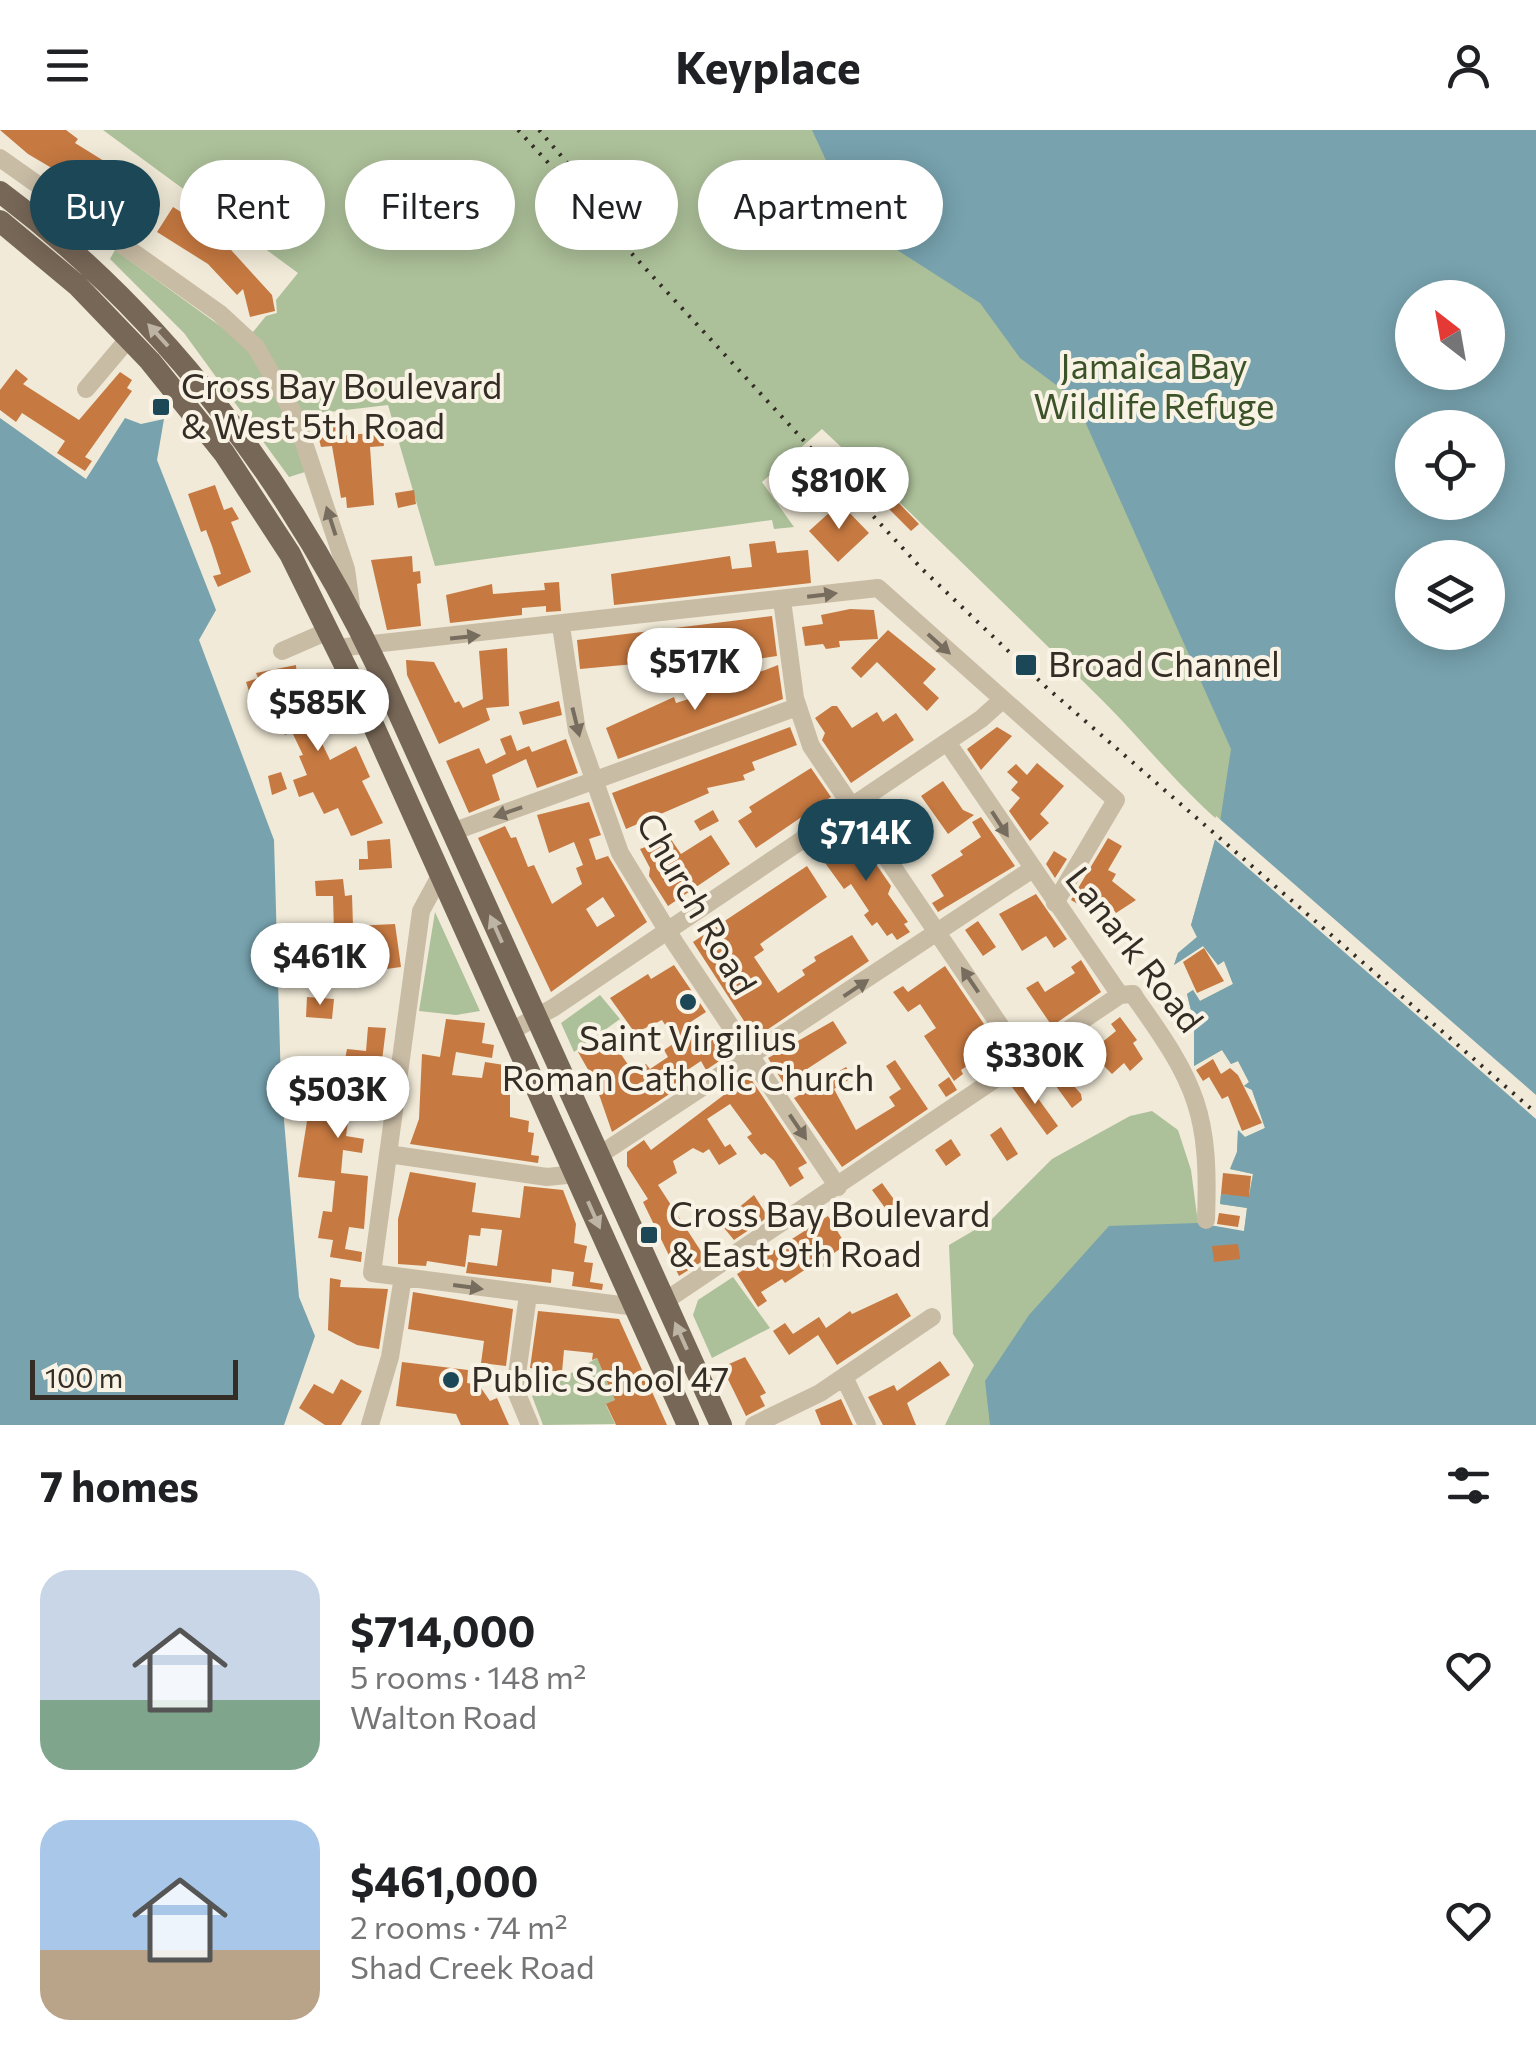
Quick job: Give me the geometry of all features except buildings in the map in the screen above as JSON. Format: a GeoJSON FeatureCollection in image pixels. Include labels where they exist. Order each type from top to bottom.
{"type":"FeatureCollection","features":[{"type":"Feature","properties":{"kind":"main road"},"geometry":{"type":"LineString","coordinates":[[0,192],[83,260],[183,364],[280,494],[352,616],[721,1425]]}},
{"type":"Feature","properties":{"kind":"main road"},"geometry":{"type":"LineString","coordinates":[[0,221],[58,268],[129,338],[239,475],[290,554],[511,1030],[688,1425]]}},
{"type":"Feature","properties":{"kind":"street"},"geometry":{"type":"LineString","coordinates":[[0,158],[220,313],[256,348],[295,416],[346,568],[352,616]]}},
{"type":"Feature","properties":{"kind":"street"},"geometry":{"type":"LineString","coordinates":[[86,389],[129,338]]}},
{"type":"Feature","properties":{"kind":"street"},"geometry":{"type":"LineString","coordinates":[[282,652],[332,640],[368,648],[878,588],[1116,800],[1055,903]]}},
{"type":"Feature","properties":{"kind":"street"},"geometry":{"type":"LineString","coordinates":[[782,600],[797,707],[811,746],[1024,1061]]}},
{"type":"Feature","properties":{"kind":"street","name":"Church Road"},"geometry":{"type":"LineString","coordinates":[[561,626],[575,720],[624,860],[838,1187]]}},
{"type":"Feature","properties":{"kind":"street"},"geometry":{"type":"LineString","coordinates":[[511,1030],[668,930],[947,742],[1001,701]]}},
{"type":"Feature","properties":{"kind":"street"},"geometry":{"type":"LineString","coordinates":[[452,832],[797,707]]}},
{"type":"Feature","properties":{"kind":"street","name":"Lanark Road"},"geometry":{"type":"LineString","coordinates":[[947,742],[1120,996],[1133,994],[1177,1058],[1198,1106],[1208,1152],[1206,1220]]}},
{"type":"Feature","properties":{"kind":"street"},"geometry":{"type":"LineString","coordinates":[[598,1156],[752,1058],[1031,870]]}},
{"type":"Feature","properties":{"kind":"street"},"geometry":{"type":"LineString","coordinates":[[440,876],[420,911],[372,1273],[636,1307]]}},
{"type":"Feature","properties":{"kind":"street"},"geometry":{"type":"LineString","coordinates":[[665,1302],[1120,996]]}},
{"type":"Feature","properties":{"kind":"street"},"geometry":{"type":"LineString","coordinates":[[388,1154],[547,1177],[576,1174]]}},
{"type":"Feature","properties":{"kind":"street"},"geometry":{"type":"LineString","coordinates":[[370,1425],[387,1372],[403,1278]]}},
{"type":"Feature","properties":{"kind":"street"},"geometry":{"type":"LineString","coordinates":[[528,1295],[514,1389],[530,1425]]}},
{"type":"Feature","properties":{"kind":"street"},"geometry":{"type":"LineString","coordinates":[[754,1425],[844,1377],[932,1317]]}},
{"type":"Feature","properties":{"kind":"street"},"geometry":{"type":"LineString","coordinates":[[844,1377],[866,1425]]}},
{"type":"Feature","properties":{"kind":"green space","name":"Jamaica Bay Wildlife Refuge"},"geometry":{"type":"Polygon","coordinates":[[[103,130],[1536,130],[1536,1425],[945,1425],[974,1365],[953,1334],[949,1245],[990,1221],[1052,1159],[1130,1116],[1152,1111],[1178,1130],[1191,1170],[1198,1223],[1244,1232],[1247,1208],[1220,1204],[1221,1194],[1249,1196],[1253,1174],[1230,1169],[1237,1152],[1238,1130],[1245,1137],[1265,1128],[1252,1090],[1244,1086],[1249,1082],[1238,1061],[1231,1064],[1222,1050],[1194,1066],[1194,1023],[1187,994],[1193,990],[1200,1001],[1233,984],[1224,961],[1218,965],[1203,946],[1174,965],[1178,953],[1197,937],[1191,925],[1220,822],[1118,716],[822,429],[762,482],[794,527],[774,529],[772,520],[435,566],[388,405],[295,416],[248,338],[266,316],[277,313],[276,300],[298,273],[267,250],[325,250],[325,160],[180,160],[180,186],[160,172],[160,160],[144,160],[103,130]]]}},
{"type":"Feature","properties":{"kind":"green space"},"geometry":{"type":"Polygon","coordinates":[[[115,250],[252,349],[282,404],[305,472],[289,477],[184,333],[110,259],[115,250]]]}},
{"type":"Feature","properties":{"kind":"green space"},"geometry":{"type":"Polygon","coordinates":[[[435,912],[480,1011],[456,1015],[419,1011],[435,912]]]}},
{"type":"Feature","properties":{"kind":"green space"},"geometry":{"type":"Polygon","coordinates":[[[600,995],[620,1019],[574,1052],[561,1023],[600,995]]]}},
{"type":"Feature","properties":{"kind":"green space"},"geometry":{"type":"Polygon","coordinates":[[[733,1277],[770,1328],[712,1358],[693,1315],[698,1300],[733,1277]]]}},
{"type":"Feature","properties":{"kind":"green space"},"geometry":{"type":"Polygon","coordinates":[[[597,1358],[607,1381],[617,1388],[611,1391],[615,1400],[606,1405],[615,1424],[543,1425],[532,1396],[597,1358]]]}},
{"type":"Feature","properties":{"kind":"water","name":"Jamaica Bay Wildlife Refuge"},"geometry":{"type":"Polygon","coordinates":[[[812,130],[1536,130],[1536,1425],[990,1425],[985,1381],[1029,1315],[1109,1226],[1198,1223],[1244,1231],[1247,1208],[1220,1204],[1221,1194],[1249,1196],[1253,1174],[1230,1169],[1237,1152],[1238,1130],[1245,1137],[1265,1128],[1252,1090],[1244,1086],[1249,1082],[1238,1061],[1231,1064],[1222,1050],[1194,1066],[1194,1023],[1187,994],[1193,990],[1200,1001],[1233,984],[1224,961],[1218,965],[1203,946],[1174,965],[1178,953],[1197,937],[1191,925],[1220,822],[1231,749],[1075,399],[1020,358],[980,303],[897,250],[943,250],[943,160],[826,160],[812,130]]]}},
{"type":"Feature","properties":{"kind":"water"},"geometry":{"type":"Polygon","coordinates":[[[0,418],[86,479],[125,418],[141,424],[164,419],[157,460],[216,610],[199,640],[274,840],[281,1085],[299,1297],[315,1336],[284,1425],[0,1425],[0,418]]]}},
{"type":"Feature","properties":{"kind":"pier"},"geometry":{"type":"Polygon","coordinates":[[[1216,816],[1536,1095],[1536,1119],[1211,836],[1216,816]]]}},
{"type":"Feature","properties":{"kind":"railway"},"geometry":{"type":"LineString","coordinates":[[518,130],[921,568],[1046,687],[1536,1113]]}},
{"type":"Feature","properties":{"kind":"railway"},"geometry":{"type":"LineString","coordinates":[[539,130],[565,160]]}},
{"type":"Feature","properties":{"kind":"place","name":"Cross Bay Boulevard & West 5th Road"},"geometry":{"type":"Point","coordinates":[161,407]}},
{"type":"Feature","properties":{"kind":"place","name":"Broad Channel"},"geometry":{"type":"Point","coordinates":[1026,665]}},
{"type":"Feature","properties":{"kind":"place","name":"Saint Virgilius Roman Catholic Church"},"geometry":{"type":"Point","coordinates":[688,1002]}},
{"type":"Feature","properties":{"kind":"place","name":"Cross Bay Boulevard & East 9th Road"},"geometry":{"type":"Point","coordinates":[649,1235]}},
{"type":"Feature","properties":{"kind":"place","name":"Public School 47"},"geometry":{"type":"Point","coordinates":[451,1380]}}]}
